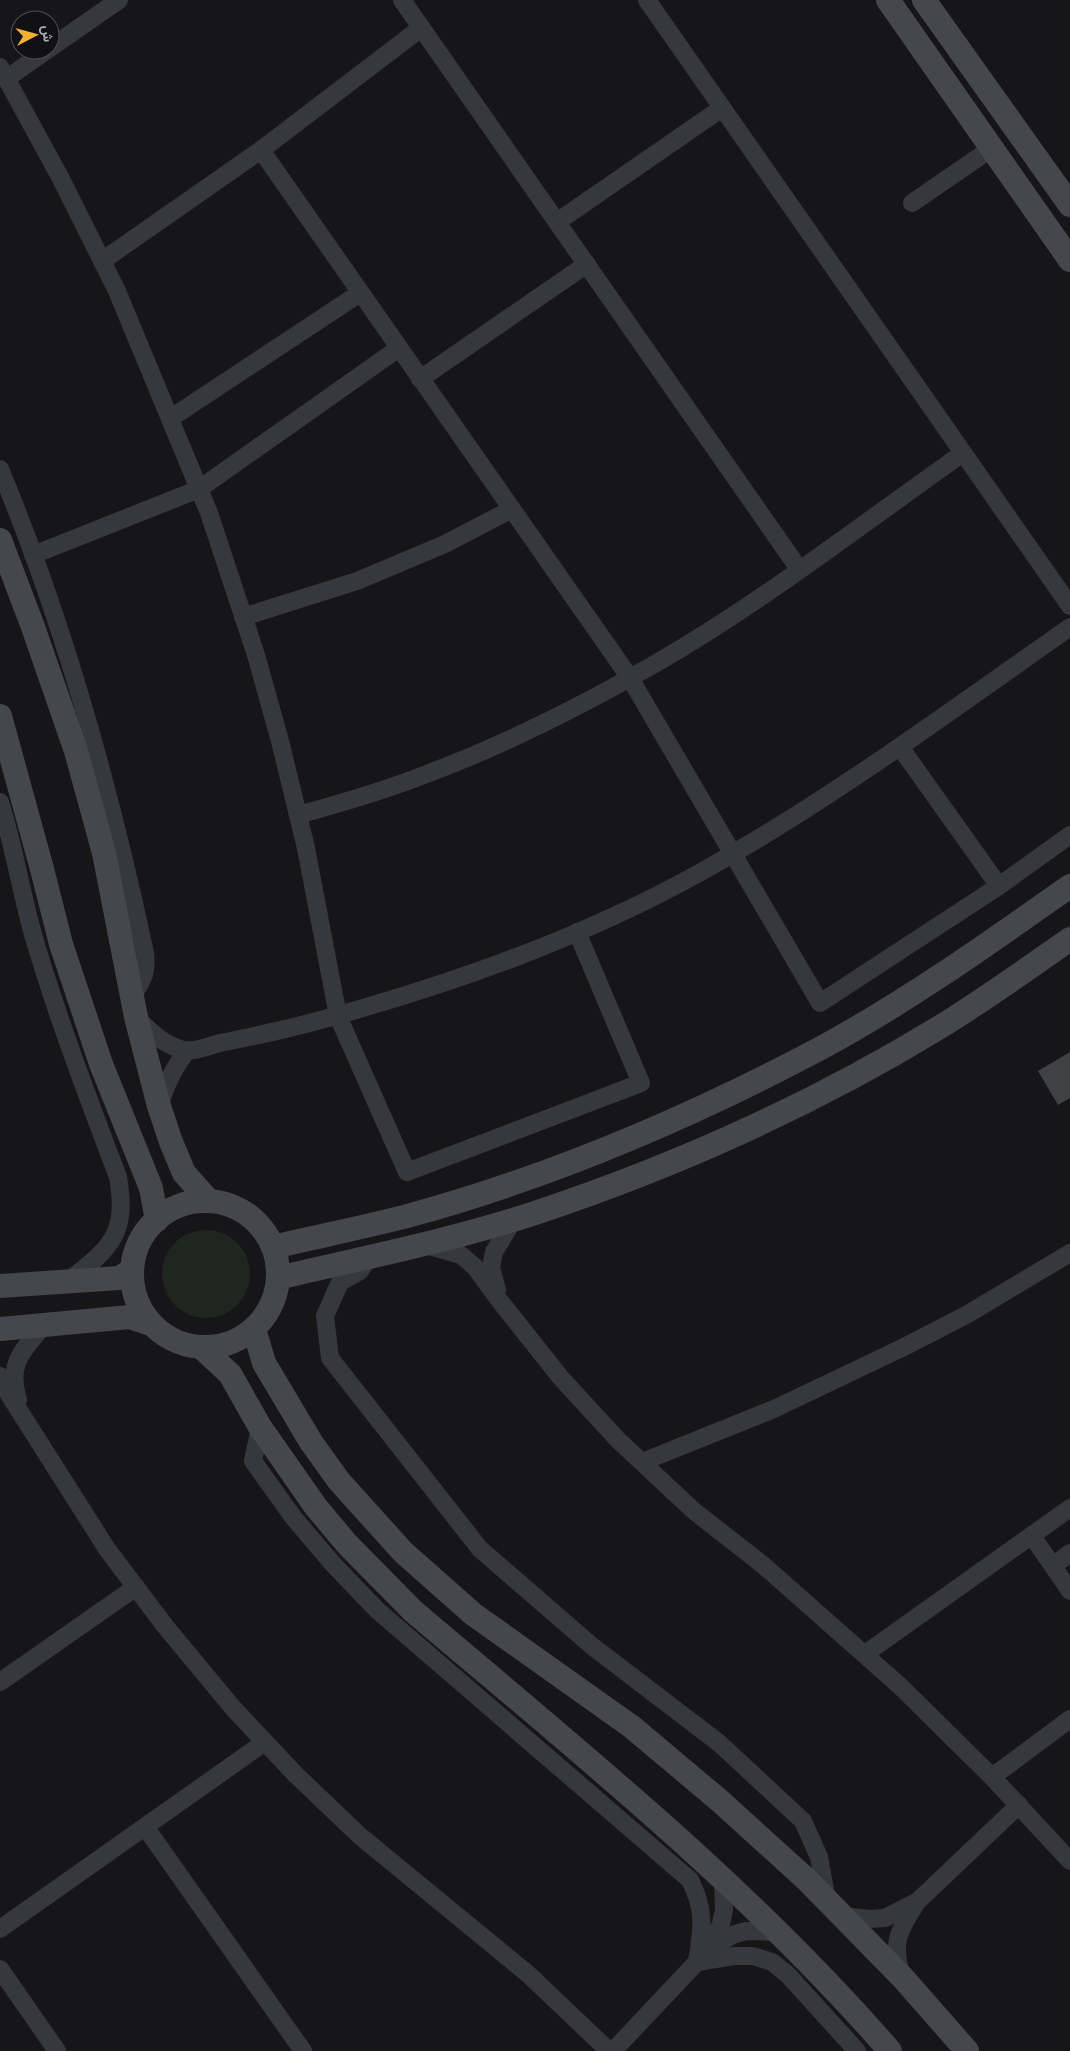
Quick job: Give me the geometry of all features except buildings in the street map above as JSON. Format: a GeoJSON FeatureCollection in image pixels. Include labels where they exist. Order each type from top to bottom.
{"type":"FeatureCollection","features":[{"type":"Feature","properties":{"kind":"main road"},"geometry":{"type":"LineString","coordinates":[[888,0],[1070,260]]}},
{"type":"Feature","properties":{"kind":"main road"},"geometry":{"type":"LineString","coordinates":[[924,0],[1070,205]]}},
{"type":"Feature","properties":{"kind":"main road"},"geometry":{"type":"LineString","coordinates":[[0,540],[33,627],[76,751],[104,853],[135,1006],[159,1106],[184,1174],[209,1201]]}},
{"type":"Feature","properties":{"kind":"main road"},"geometry":{"type":"LineString","coordinates":[[0,716],[69,970],[101,1064],[151,1188],[157,1220]]}},
{"type":"Feature","properties":{"kind":"main road"},"geometry":{"type":"LineString","coordinates":[[273,1247],[411,1214],[538,1174],[669,1123],[821,1048],[876,1016],[927,985],[1070,886]]}},
{"type":"Feature","properties":{"kind":"main road"},"geometry":{"type":"LineString","coordinates":[[278,1278],[369,1257],[514,1219],[593,1193],[657,1169],[720,1142],[831,1088],[940,1027],[1070,939]]}},
{"type":"Feature","properties":{"kind":"main road"},"geometry":{"type":"LineString","coordinates":[[0,1329],[130,1317],[151,1324],[174,1341],[187,1346],[202,1348],[230,1344],[254,1329],[264,1318],[276,1292],[278,1264],[273,1247],[260,1225],[237,1208],[209,1201],[181,1205],[168,1211],[157,1220],[139,1242],[132,1270],[136,1299],[151,1324]]}},
{"type":"Feature","properties":{"kind":"main road"},"geometry":{"type":"LineString","coordinates":[[0,1286],[119,1278],[132,1270]]}},
{"type":"Feature","properties":{"kind":"main road"},"geometry":{"type":"LineString","coordinates":[[254,1329],[264,1363],[310,1442],[339,1480],[403,1552],[473,1614],[632,1727],[720,1801],[835,1909],[903,1978],[967,2051]]}},
{"type":"Feature","properties":{"kind":"main road"},"geometry":{"type":"LineString","coordinates":[[202,1348],[230,1374],[260,1427],[316,1508],[347,1544],[413,1611],[586,1757],[724,1880],[855,2010],[890,2051]]}},
{"type":"Feature","properties":{"kind":"street"},"geometry":{"type":"LineString","coordinates":[[60,41],[119,0]]}},
{"type":"Feature","properties":{"kind":"street"},"geometry":{"type":"LineString","coordinates":[[402,0],[799,569]]}},
{"type":"Feature","properties":{"kind":"street"},"geometry":{"type":"LineString","coordinates":[[647,0],[1070,606]]}},
{"type":"Feature","properties":{"kind":"street"},"geometry":{"type":"LineString","coordinates":[[102,261],[261,150],[421,28]]}},
{"type":"Feature","properties":{"kind":"street"},"geometry":{"type":"LineString","coordinates":[[28,60],[3,73],[60,177],[117,291],[199,489],[243,617],[280,741],[306,848],[338,1016],[407,1172],[641,1083],[577,932]]}},
{"type":"Feature","properties":{"kind":"street"},"geometry":{"type":"LineString","coordinates":[[558,222],[722,108]]}},
{"type":"Feature","properties":{"kind":"street"},"geometry":{"type":"LineString","coordinates":[[912,203],[992,148]]}},
{"type":"Feature","properties":{"kind":"street"},"geometry":{"type":"LineString","coordinates":[[261,150],[630,678],[820,1003],[999,886],[1070,834]]}},
{"type":"Feature","properties":{"kind":"street"},"geometry":{"type":"LineString","coordinates":[[420,379],[587,264]]}},
{"type":"Feature","properties":{"kind":"street"},"geometry":{"type":"LineString","coordinates":[[171,418],[360,292]]}},
{"type":"Feature","properties":{"kind":"street"},"geometry":{"type":"LineString","coordinates":[[34,555],[199,489],[399,348]]}},
{"type":"Feature","properties":{"kind":"street"},"geometry":{"type":"LineString","coordinates":[[298,815],[430,773],[530,730],[630,678],[710,630],[963,453]]}},
{"type":"Feature","properties":{"kind":"street"},"geometry":{"type":"LineString","coordinates":[[0,469],[34,555],[68,654],[91,728],[130,880],[147,969],[135,1006],[160,1040],[187,1051],[302,1026],[502,964],[577,932],[657,894],[733,854],[819,801],[900,747],[1070,627]]}},
{"type":"Feature","properties":{"kind":"street"},"geometry":{"type":"LineString","coordinates":[[243,617],[357,581],[444,544],[512,509]]}},
{"type":"Feature","properties":{"kind":"street"},"geometry":{"type":"LineString","coordinates":[[900,747],[999,886]]}},
{"type":"Feature","properties":{"kind":"street"},"geometry":{"type":"LineString","coordinates":[[0,802],[33,935],[45,974],[118,1177],[121,1195],[121,1213],[117,1232],[105,1252],[66,1282]]}},
{"type":"Feature","properties":{"kind":"street"},"geometry":{"type":"LineString","coordinates":[[159,1106],[174,1066],[187,1051]]}},
{"type":"Feature","properties":{"kind":"street"},"geometry":{"type":"LineString","coordinates":[[499,1300],[491,1267],[494,1252],[514,1219]]}},
{"type":"Feature","properties":{"kind":"street"},"geometry":{"type":"LineString","coordinates":[[420,1244],[461,1255],[476,1267],[499,1300],[561,1378],[618,1440],[694,1511],[763,1565],[865,1654],[992,1777],[1070,1861]]}},
{"type":"Feature","properties":{"kind":"street"},"geometry":{"type":"LineString","coordinates":[[642,1462],[774,1409],[904,1347],[968,1314],[1070,1253]]}},
{"type":"Feature","properties":{"kind":"street"},"geometry":{"type":"LineString","coordinates":[[369,1257],[360,1271],[340,1282],[325,1316],[330,1358],[480,1549],[592,1646],[719,1743],[803,1821],[820,1857],[835,1909],[862,1919],[885,1918],[918,1901]]}},
{"type":"Feature","properties":{"kind":"street"},"geometry":{"type":"LineString","coordinates":[[0,1371],[17,1358],[44,1325]]}},
{"type":"Feature","properties":{"kind":"street"},"geometry":{"type":"LineString","coordinates":[[17,1358],[14,1371],[15,1391],[22,1415]]}},
{"type":"Feature","properties":{"kind":"street"},"geometry":{"type":"LineString","coordinates":[[0,1376],[8,1393],[107,1550],[233,1708],[360,1836],[528,1974],[611,2051],[701,1958],[732,1935],[746,1931],[778,1932]]}},
{"type":"Feature","properties":{"kind":"street"},"geometry":{"type":"LineString","coordinates":[[260,1427],[253,1461],[293,1517],[338,1570],[376,1610],[690,1880],[698,1896],[702,1911],[701,1958]]}},
{"type":"Feature","properties":{"kind":"street"},"geometry":{"type":"LineString","coordinates":[[865,1654],[1070,1508]]}},
{"type":"Feature","properties":{"kind":"street"},"geometry":{"type":"LineString","coordinates":[[1032,1536],[1070,1591]]}},
{"type":"Feature","properties":{"kind":"street"},"geometry":{"type":"LineString","coordinates":[[1053,1566],[1070,1553]]}},
{"type":"Feature","properties":{"kind":"street"},"geometry":{"type":"LineString","coordinates":[[0,1682],[136,1587]]}},
{"type":"Feature","properties":{"kind":"street"},"geometry":{"type":"LineString","coordinates":[[992,1777],[1070,1719]]}},
{"type":"Feature","properties":{"kind":"street"},"geometry":{"type":"LineString","coordinates":[[0,1929],[146,1828],[265,1742]]}},
{"type":"Feature","properties":{"kind":"street"},"geometry":{"type":"LineString","coordinates":[[903,1978],[897,1961],[896,1946],[900,1930],[918,1901],[1019,1805]]}},
{"type":"Feature","properties":{"kind":"street"},"geometry":{"type":"LineString","coordinates":[[146,1828],[303,2051]]}},
{"type":"Feature","properties":{"kind":"street"},"geometry":{"type":"LineString","coordinates":[[701,1958],[721,1924],[724,1910],[724,1880]]}},
{"type":"Feature","properties":{"kind":"street"},"geometry":{"type":"LineString","coordinates":[[701,1958],[753,1956],[772,1962],[788,1976],[857,2051]]}},
{"type":"Feature","properties":{"kind":"street"},"geometry":{"type":"LineString","coordinates":[[0,1969],[57,2051]]}},
{"type":"Feature","properties":{"kind":"shaded area"},"geometry":{"type":"Polygon","coordinates":[[[197,1230],[215,1230],[231,1237],[243,1249],[250,1265],[250,1283],[243,1299],[231,1311],[215,1318],[197,1318],[181,1311],[169,1299],[162,1283],[162,1265],[169,1249],[181,1237],[197,1230]]]}}]}
